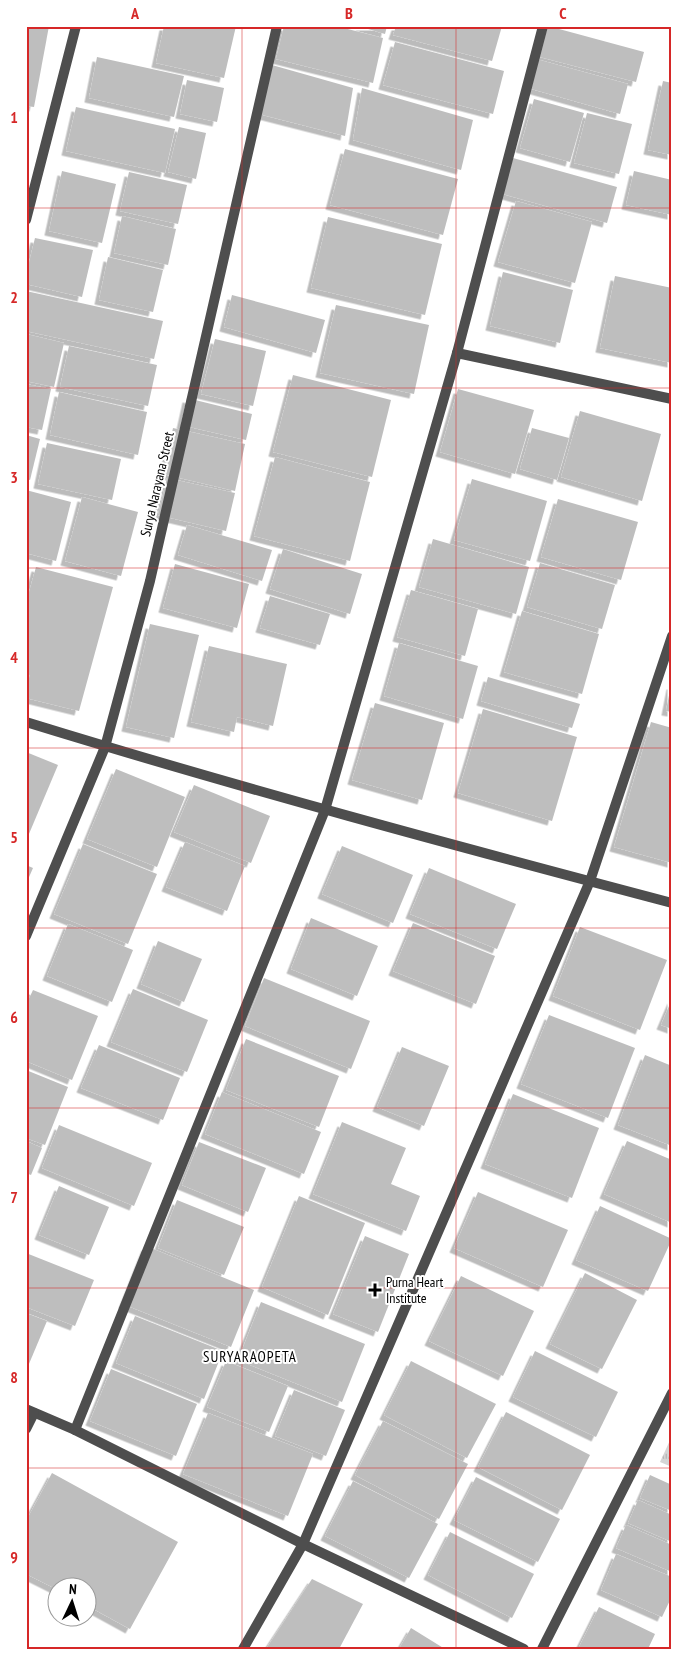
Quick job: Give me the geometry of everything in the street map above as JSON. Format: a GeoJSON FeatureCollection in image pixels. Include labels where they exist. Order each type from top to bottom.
{"type":"FeatureCollection","features":[{"type":"Feature","properties":{"kind":"street"},"geometry":{"type":"LineString","coordinates":[[26,220],[76,26]]}},
{"type":"Feature","properties":{"kind":"street","name":"Surya Narayana Street"},"geometry":{"type":"LineString","coordinates":[[26,936],[105,747],[150,581],[277,26]]}},
{"type":"Feature","properties":{"kind":"street"},"geometry":{"type":"LineString","coordinates":[[75,1430],[325,810],[457,354],[543,26]]}},
{"type":"Feature","properties":{"kind":"street"},"geometry":{"type":"LineString","coordinates":[[457,354],[672,399]]}},
{"type":"Feature","properties":{"kind":"street"},"geometry":{"type":"LineString","coordinates":[[243,1649],[303,1544],[590,881],[672,636]]}},
{"type":"Feature","properties":{"kind":"street"},"geometry":{"type":"LineString","coordinates":[[26,722],[105,747],[325,810],[672,903]]}},
{"type":"Feature","properties":{"kind":"street"},"geometry":{"type":"LineString","coordinates":[[542,1649],[672,1393]]}},
{"type":"Feature","properties":{"kind":"street"},"geometry":{"type":"LineString","coordinates":[[26,1429],[30,1411],[75,1430],[303,1544],[524,1649]]}},
{"type":"Feature","properties":{"kind":"green space"},"geometry":{"type":"Polygon","coordinates":[[[672,1436],[672,1467],[660,1462],[672,1436]]]}},
{"type":"Feature","properties":{"kind":"building"},"geometry":{"type":"Polygon","coordinates":[[[26,26],[49,26],[34,107],[26,106],[26,26]]]}},
{"type":"Feature","properties":{"kind":"building"},"geometry":{"type":"Polygon","coordinates":[[[164,26],[236,26],[224,78],[156,63],[164,26]]]}},
{"type":"Feature","properties":{"kind":"building"},"geometry":{"type":"Polygon","coordinates":[[[284,26],[336,26],[383,38],[373,83],[276,59],[284,26]]]}},
{"type":"Feature","properties":{"kind":"building"},"geometry":{"type":"Polygon","coordinates":[[[358,26],[387,26],[385,34],[358,26]]]}},
{"type":"Feature","properties":{"kind":"building"},"geometry":{"type":"Polygon","coordinates":[[[396,26],[502,26],[492,61],[393,35],[396,26]]]}},
{"type":"Feature","properties":{"kind":"building"},"geometry":{"type":"Polygon","coordinates":[[[548,26],[644,52],[636,82],[540,57],[548,26]]]}},
{"type":"Feature","properties":{"kind":"building"},"geometry":{"type":"Polygon","coordinates":[[[395,42],[504,71],[493,114],[383,85],[395,42]]]}},
{"type":"Feature","properties":{"kind":"building"},"geometry":{"type":"Polygon","coordinates":[[[97,57],[184,76],[174,117],[89,98],[97,57]]]}},
{"type":"Feature","properties":{"kind":"building"},"geometry":{"type":"Polygon","coordinates":[[[536,59],[628,84],[620,114],[528,88],[536,59]]]}},
{"type":"Feature","properties":{"kind":"building"},"geometry":{"type":"Polygon","coordinates":[[[272,65],[353,88],[345,136],[259,114],[272,65]]]}},
{"type":"Feature","properties":{"kind":"building"},"geometry":{"type":"Polygon","coordinates":[[[187,80],[224,88],[217,122],[180,114],[187,80]]]}},
{"type":"Feature","properties":{"kind":"building"},"geometry":{"type":"Polygon","coordinates":[[[663,81],[672,83],[672,155],[648,150],[663,81]]]}},
{"type":"Feature","properties":{"kind":"building"},"geometry":{"type":"Polygon","coordinates":[[[362,88],[473,120],[461,170],[353,140],[362,88]]]}},
{"type":"Feature","properties":{"kind":"building"},"geometry":{"type":"Polygon","coordinates":[[[534,99],[584,113],[570,162],[520,148],[534,99]]]}},
{"type":"Feature","properties":{"kind":"building"},"geometry":{"type":"Polygon","coordinates":[[[76,107],[175,129],[165,173],[66,151],[76,107]]]}},
{"type":"Feature","properties":{"kind":"building"},"geometry":{"type":"Polygon","coordinates":[[[587,113],[632,124],[619,174],[574,163],[587,113]]]}},
{"type":"Feature","properties":{"kind":"building"},"geometry":{"type":"Polygon","coordinates":[[[179,127],[206,133],[196,179],[168,172],[179,127]]]}},
{"type":"Feature","properties":{"kind":"building"},"geometry":{"type":"Polygon","coordinates":[[[345,149],[458,179],[443,235],[330,205],[345,149]]]}},
{"type":"Feature","properties":{"kind":"building"},"geometry":{"type":"Polygon","coordinates":[[[513,158],[617,187],[607,223],[503,194],[513,158]]]}},
{"type":"Feature","properties":{"kind":"building"},"geometry":{"type":"Polygon","coordinates":[[[62,171],[116,184],[102,243],[49,231],[62,171]]]}},
{"type":"Feature","properties":{"kind":"building"},"geometry":{"type":"Polygon","coordinates":[[[634,171],[672,180],[672,215],[626,205],[634,171]]]}},
{"type":"Feature","properties":{"kind":"building"},"geometry":{"type":"Polygon","coordinates":[[[129,172],[187,185],[178,224],[120,211],[129,172]]]}},
{"type":"Feature","properties":{"kind":"building"},"geometry":{"type":"Polygon","coordinates":[[[516,201],[592,222],[575,283],[498,262],[516,201]]]}},
{"type":"Feature","properties":{"kind":"building"},"geometry":{"type":"Polygon","coordinates":[[[122,216],[176,229],[168,265],[114,253],[122,216]]]}},
{"type":"Feature","properties":{"kind":"building"},"geometry":{"type":"Polygon","coordinates":[[[328,217],[442,244],[425,315],[311,288],[328,217]]]}},
{"type":"Feature","properties":{"kind":"building"},"geometry":{"type":"Polygon","coordinates":[[[35,238],[93,250],[82,297],[26,284],[26,275],[35,238]]]}},
{"type":"Feature","properties":{"kind":"building"},"geometry":{"type":"Polygon","coordinates":[[[108,257],[163,270],[153,312],[99,300],[108,257]]]}},
{"type":"Feature","properties":{"kind":"building"},"geometry":{"type":"Polygon","coordinates":[[[503,272],[573,290],[560,343],[490,326],[503,272]]]}},
{"type":"Feature","properties":{"kind":"building"},"geometry":{"type":"Polygon","coordinates":[[[615,276],[672,288],[672,363],[600,348],[615,276]]]}},
{"type":"Feature","properties":{"kind":"building"},"geometry":{"type":"Polygon","coordinates":[[[26,291],[163,321],[154,359],[26,331],[26,291]]]}},
{"type":"Feature","properties":{"kind":"building"},"geometry":{"type":"Polygon","coordinates":[[[232,295],[325,320],[316,353],[224,327],[232,295]]]}},
{"type":"Feature","properties":{"kind":"building"},"geometry":{"type":"Polygon","coordinates":[[[336,305],[429,325],[414,394],[320,373],[336,305]]]}},
{"type":"Feature","properties":{"kind":"building"},"geometry":{"type":"Polygon","coordinates":[[[26,334],[64,343],[54,387],[26,381],[26,334]]]}},
{"type":"Feature","properties":{"kind":"building"},"geometry":{"type":"Polygon","coordinates":[[[215,339],[266,351],[253,406],[201,394],[215,339]]]}},
{"type":"Feature","properties":{"kind":"building"},"geometry":{"type":"Polygon","coordinates":[[[69,346],[157,365],[148,406],[60,387],[69,346]]]}},
{"type":"Feature","properties":{"kind":"building"},"geometry":{"type":"Polygon","coordinates":[[[293,375],[391,400],[372,477],[273,452],[293,375]]]}},
{"type":"Feature","properties":{"kind":"building"},"geometry":{"type":"Polygon","coordinates":[[[26,384],[51,389],[42,430],[26,427],[26,384]]]}},
{"type":"Feature","properties":{"kind":"building"},"geometry":{"type":"Polygon","coordinates":[[[458,389],[534,410],[515,474],[440,452],[458,389]]]}},
{"type":"Feature","properties":{"kind":"building"},"geometry":{"type":"Polygon","coordinates":[[[59,392],[147,412],[138,455],[50,435],[59,392]]]}},
{"type":"Feature","properties":{"kind":"building"},"geometry":{"type":"Polygon","coordinates":[[[187,398],[252,414],[246,440],[181,425],[187,398]]]}},
{"type":"Feature","properties":{"kind":"building"},"geometry":{"type":"Polygon","coordinates":[[[580,411],[661,434],[642,501],[561,477],[580,411]]]}},
{"type":"Feature","properties":{"kind":"building"},"geometry":{"type":"Polygon","coordinates":[[[173,428],[245,444],[235,491],[163,474],[173,428]]]}},
{"type":"Feature","properties":{"kind":"building"},"geometry":{"type":"Polygon","coordinates":[[[532,428],[569,438],[557,480],[520,469],[532,428]]]}},
{"type":"Feature","properties":{"kind":"building"},"geometry":{"type":"Polygon","coordinates":[[[26,435],[40,439],[30,480],[26,479],[26,435]]]}},
{"type":"Feature","properties":{"kind":"building"},"geometry":{"type":"Polygon","coordinates":[[[47,443],[121,459],[112,500],[38,484],[47,443]]]}},
{"type":"Feature","properties":{"kind":"building"},"geometry":{"type":"Polygon","coordinates":[[[275,457],[370,482],[350,561],[254,536],[275,457]]]}},
{"type":"Feature","properties":{"kind":"building"},"geometry":{"type":"Polygon","coordinates":[[[167,478],[235,493],[226,531],[158,515],[167,478]]]}},
{"type":"Feature","properties":{"kind":"building"},"geometry":{"type":"Polygon","coordinates":[[[472,479],[547,501],[530,561],[454,540],[472,479]]]}},
{"type":"Feature","properties":{"kind":"building"},"geometry":{"type":"Polygon","coordinates":[[[26,490],[71,502],[56,561],[26,553],[26,490]]]}},
{"type":"Feature","properties":{"kind":"building"},"geometry":{"type":"Polygon","coordinates":[[[82,497],[138,512],[121,576],[65,561],[82,497]]]}},
{"type":"Feature","properties":{"kind":"building"},"geometry":{"type":"Polygon","coordinates":[[[558,499],[638,522],[621,580],[541,557],[558,499]]]}},
{"type":"Feature","properties":{"kind":"building"},"geometry":{"type":"Polygon","coordinates":[[[187,525],[272,550],[262,581],[178,555],[187,525]]]}},
{"type":"Feature","properties":{"kind":"building"},"geometry":{"type":"Polygon","coordinates":[[[433,539],[529,567],[516,614],[419,587],[433,539]]]}},
{"type":"Feature","properties":{"kind":"building"},"geometry":{"type":"Polygon","coordinates":[[[283,549],[362,574],[350,614],[270,589],[283,549]]]}},
{"type":"Feature","properties":{"kind":"building"},"geometry":{"type":"Polygon","coordinates":[[[540,563],[615,585],[602,629],[527,607],[540,563]]]}},
{"type":"Feature","properties":{"kind":"building"},"geometry":{"type":"Polygon","coordinates":[[[175,564],[249,584],[237,628],[163,608],[175,564]]]}},
{"type":"Feature","properties":{"kind":"building"},"geometry":{"type":"Polygon","coordinates":[[[36,567],[113,587],[79,711],[26,698],[26,687],[30,675],[26,674],[26,603],[36,567]]]}},
{"type":"Feature","properties":{"kind":"building"},"geometry":{"type":"Polygon","coordinates":[[[411,590],[478,609],[465,656],[397,637],[411,590]]]}},
{"type":"Feature","properties":{"kind":"building"},"geometry":{"type":"Polygon","coordinates":[[[270,596],[330,614],[320,645],[260,628],[270,596]]]}},
{"type":"Feature","properties":{"kind":"building"},"geometry":{"type":"Polygon","coordinates":[[[522,611],[599,634],[582,694],[504,672],[522,611]]]}},
{"type":"Feature","properties":{"kind":"building"},"geometry":{"type":"Polygon","coordinates":[[[150,624],[199,635],[174,738],[126,727],[150,624]]]}},
{"type":"Feature","properties":{"kind":"building"},"geometry":{"type":"Polygon","coordinates":[[[399,643],[478,666],[463,719],[384,696],[399,643]]]}},
{"type":"Feature","properties":{"kind":"building"},"geometry":{"type":"Polygon","coordinates":[[[209,646],[287,664],[273,726],[237,717],[234,732],[191,722],[209,646]]]}},
{"type":"Feature","properties":{"kind":"building"},"geometry":{"type":"Polygon","coordinates":[[[488,677],[580,704],[572,728],[481,701],[488,677]]]}},
{"type":"Feature","properties":{"kind":"building"},"geometry":{"type":"Polygon","coordinates":[[[672,685],[672,712],[666,711],[672,685]]]}},
{"type":"Feature","properties":{"kind":"building"},"geometry":{"type":"Polygon","coordinates":[[[375,703],[444,723],[422,800],[352,780],[375,703]]]}},
{"type":"Feature","properties":{"kind":"building"},"geometry":{"type":"Polygon","coordinates":[[[483,709],[577,737],[552,821],[458,793],[483,709]]]}},
{"type":"Feature","properties":{"kind":"building"},"geometry":{"type":"Polygon","coordinates":[[[651,722],[672,728],[672,863],[614,847],[651,722]]]}},
{"type":"Feature","properties":{"kind":"building"},"geometry":{"type":"Polygon","coordinates":[[[26,752],[58,765],[26,841],[26,752]]]}},
{"type":"Feature","properties":{"kind":"building"},"geometry":{"type":"Polygon","coordinates":[[[116,769],[185,797],[157,867],[87,839],[116,769]]]}},
{"type":"Feature","properties":{"kind":"building"},"geometry":{"type":"Polygon","coordinates":[[[194,785],[270,816],[251,863],[174,832],[194,785]]]}},
{"type":"Feature","properties":{"kind":"building"},"geometry":{"type":"Polygon","coordinates":[[[185,842],[245,866],[227,911],[166,887],[185,842]]]}},
{"type":"Feature","properties":{"kind":"building"},"geometry":{"type":"Polygon","coordinates":[[[83,844],[157,874],[128,944],[54,914],[83,844]]]}},
{"type":"Feature","properties":{"kind":"building"},"geometry":{"type":"Polygon","coordinates":[[[342,846],[413,875],[393,923],[322,894],[342,846]]]}},
{"type":"Feature","properties":{"kind":"building"},"geometry":{"type":"Polygon","coordinates":[[[26,865],[33,868],[26,884],[26,865]]]}},
{"type":"Feature","properties":{"kind":"building"},"geometry":{"type":"Polygon","coordinates":[[[429,868],[516,904],[497,949],[410,914],[429,868]]]}},
{"type":"Feature","properties":{"kind":"building"},"geometry":{"type":"Polygon","coordinates":[[[311,918],[378,946],[357,996],[291,969],[311,918]]]}},
{"type":"Feature","properties":{"kind":"building"},"geometry":{"type":"Polygon","coordinates":[[[413,923],[495,956],[476,1004],[393,971],[413,923]]]}},
{"type":"Feature","properties":{"kind":"building"},"geometry":{"type":"Polygon","coordinates":[[[68,924],[133,950],[112,1002],[47,976],[68,924]]]}},
{"type":"Feature","properties":{"kind":"building"},"geometry":{"type":"Polygon","coordinates":[[[580,927],[667,960],[640,1030],[553,996],[580,927]]]}},
{"type":"Feature","properties":{"kind":"building"},"geometry":{"type":"Polygon","coordinates":[[[158,941],[202,959],[184,1002],[141,984],[158,941]]]}},
{"type":"Feature","properties":{"kind":"building"},"geometry":{"type":"Polygon","coordinates":[[[264,978],[370,1021],[351,1069],[245,1026],[264,978]]]}},
{"type":"Feature","properties":{"kind":"building"},"geometry":{"type":"Polygon","coordinates":[[[133,989],[208,1020],[187,1072],[111,1042],[133,989]]]}},
{"type":"Feature","properties":{"kind":"building"},"geometry":{"type":"Polygon","coordinates":[[[33,990],[98,1016],[72,1080],[26,1061],[26,1005],[33,990]]]}},
{"type":"Feature","properties":{"kind":"building"},"geometry":{"type":"Polygon","coordinates":[[[672,999],[672,1029],[661,1025],[672,999]]]}},
{"type":"Feature","properties":{"kind":"building"},"geometry":{"type":"Polygon","coordinates":[[[549,1015],[635,1048],[608,1118],[521,1084],[549,1015]]]}},
{"type":"Feature","properties":{"kind":"building"},"geometry":{"type":"Polygon","coordinates":[[[246,1039],[339,1076],[319,1127],[226,1090],[246,1039]]]}},
{"type":"Feature","properties":{"kind":"building"},"geometry":{"type":"Polygon","coordinates":[[[99,1045],[180,1078],[163,1120],[81,1088],[99,1045]]]}},
{"type":"Feature","properties":{"kind":"building"},"geometry":{"type":"Polygon","coordinates":[[[402,1047],[449,1066],[424,1126],[377,1107],[402,1047]]]}},
{"type":"Feature","properties":{"kind":"building"},"geometry":{"type":"Polygon","coordinates":[[[645,1055],[672,1066],[672,1146],[618,1125],[645,1055]]]}},
{"type":"Feature","properties":{"kind":"building"},"geometry":{"type":"Polygon","coordinates":[[[26,1070],[68,1087],[45,1145],[26,1138],[26,1070]]]}},
{"type":"Feature","properties":{"kind":"building"},"geometry":{"type":"Polygon","coordinates":[[[222,1092],[321,1132],[304,1174],[205,1134],[222,1092]]]}},
{"type":"Feature","properties":{"kind":"building"},"geometry":{"type":"Polygon","coordinates":[[[513,1094],[599,1128],[572,1198],[485,1164],[513,1094]]]}},
{"type":"Feature","properties":{"kind":"building"},"geometry":{"type":"Polygon","coordinates":[[[342,1122],[406,1148],[391,1184],[420,1196],[406,1231],[313,1194],[342,1122]]]}},
{"type":"Feature","properties":{"kind":"building"},"geometry":{"type":"Polygon","coordinates":[[[59,1125],[152,1163],[134,1206],[42,1168],[59,1125]]]}},
{"type":"Feature","properties":{"kind":"building"},"geometry":{"type":"Polygon","coordinates":[[[26,1141],[42,1148],[31,1175],[26,1173],[26,1141]]]}},
{"type":"Feature","properties":{"kind":"building"},"geometry":{"type":"Polygon","coordinates":[[[627,1141],[672,1160],[672,1223],[604,1194],[627,1141]]]}},
{"type":"Feature","properties":{"kind":"building"},"geometry":{"type":"Polygon","coordinates":[[[199,1142],[266,1168],[248,1212],[182,1185],[199,1142]]]}},
{"type":"Feature","properties":{"kind":"building"},"geometry":{"type":"Polygon","coordinates":[[[59,1186],[109,1207],[89,1255],[39,1235],[59,1186]]]}},
{"type":"Feature","properties":{"kind":"building"},"geometry":{"type":"Polygon","coordinates":[[[478,1192],[568,1230],[543,1287],[454,1248],[478,1192]]]}},
{"type":"Feature","properties":{"kind":"building"},"geometry":{"type":"Polygon","coordinates":[[[299,1196],[365,1223],[328,1315],[262,1287],[299,1196]]]}},
{"type":"Feature","properties":{"kind":"building"},"geometry":{"type":"Polygon","coordinates":[[[177,1200],[244,1227],[224,1275],[158,1248],[177,1200]]]}},
{"type":"Feature","properties":{"kind":"building"},"geometry":{"type":"Polygon","coordinates":[[[600,1206],[672,1239],[648,1291],[576,1260],[600,1206]]]}},
{"type":"Feature","properties":{"kind":"building"},"geometry":{"type":"Polygon","coordinates":[[[365,1236],[409,1254],[378,1332],[333,1314],[365,1236]]]}},
{"type":"Feature","properties":{"kind":"building"},"geometry":{"type":"Polygon","coordinates":[[[146,1246],[254,1290],[231,1347],[123,1304],[146,1246]]]}},
{"type":"Feature","properties":{"kind":"building"},"geometry":{"type":"Polygon","coordinates":[[[26,1253],[94,1280],[75,1326],[26,1307],[26,1253]]]}},
{"type":"Feature","properties":{"kind":"building"},"geometry":{"type":"Polygon","coordinates":[[[585,1273],[637,1300],[602,1369],[550,1344],[585,1273]]]}},
{"type":"Feature","properties":{"kind":"building"},"geometry":{"type":"Polygon","coordinates":[[[461,1276],[534,1311],[503,1376],[429,1341],[461,1276]]]}},
{"type":"Feature","properties":{"kind":"building"},"geometry":{"type":"Polygon","coordinates":[[[261,1302],[365,1344],[342,1402],[238,1360],[261,1302]]]}},
{"type":"Feature","properties":{"kind":"building"},"geometry":{"type":"Polygon","coordinates":[[[26,1313],[47,1321],[26,1371],[26,1313]]]}},
{"type":"Feature","properties":{"kind":"building"},"geometry":{"type":"Polygon","coordinates":[[[135,1316],[223,1351],[204,1399],[116,1363],[135,1316]]]}},
{"type":"Feature","properties":{"kind":"building"},"geometry":{"type":"Polygon","coordinates":[[[535,1351],[618,1392],[596,1437],[513,1397],[535,1351]]]}},
{"type":"Feature","properties":{"kind":"building"},"geometry":{"type":"Polygon","coordinates":[[[226,1361],[288,1386],[269,1432],[207,1407],[226,1361]]]}},
{"type":"Feature","properties":{"kind":"building"},"geometry":{"type":"Polygon","coordinates":[[[411,1361],[496,1404],[467,1458],[384,1415],[411,1361]]]}},
{"type":"Feature","properties":{"kind":"building"},"geometry":{"type":"Polygon","coordinates":[[[111,1369],[197,1404],[176,1456],[90,1421],[111,1369]]]}},
{"type":"Feature","properties":{"kind":"building"},"geometry":{"type":"Polygon","coordinates":[[[294,1390],[345,1410],[326,1456],[275,1436],[294,1390]]]}},
{"type":"Feature","properties":{"kind":"building"},"geometry":{"type":"Polygon","coordinates":[[[506,1412],[590,1455],[562,1510],[478,1467],[506,1412]]]}},
{"type":"Feature","properties":{"kind":"building"},"geometry":{"type":"Polygon","coordinates":[[[208,1413],[313,1454],[288,1516],[183,1474],[208,1413]]]}},
{"type":"Feature","properties":{"kind":"building"},"geometry":{"type":"Polygon","coordinates":[[[383,1421],[468,1464],[439,1519],[355,1475],[383,1421]]]}},
{"type":"Feature","properties":{"kind":"building"},"geometry":{"type":"Polygon","coordinates":[[[52,1473],[178,1542],[130,1629],[98,1611],[98,1578],[48,1578],[48,1585],[26,1574],[26,1521],[52,1473]]]}},
{"type":"Feature","properties":{"kind":"building"},"geometry":{"type":"Polygon","coordinates":[[[650,1475],[672,1485],[672,1511],[640,1498],[650,1475]]]}},
{"type":"Feature","properties":{"kind":"building"},"geometry":{"type":"Polygon","coordinates":[[[476,1477],[560,1519],[538,1562],[454,1520],[476,1477]]]}},
{"type":"Feature","properties":{"kind":"building"},"geometry":{"type":"Polygon","coordinates":[[[353,1481],[438,1524],[409,1578],[325,1536],[353,1481]]]}},
{"type":"Feature","properties":{"kind":"building"},"geometry":{"type":"Polygon","coordinates":[[[638,1500],[672,1515],[672,1542],[628,1523],[638,1500]]]}},
{"type":"Feature","properties":{"kind":"building"},"geometry":{"type":"Polygon","coordinates":[[[626,1525],[672,1545],[672,1572],[616,1548],[626,1525]]]}},
{"type":"Feature","properties":{"kind":"building"},"geometry":{"type":"Polygon","coordinates":[[[450,1532],[534,1574],[512,1618],[428,1575],[450,1532]]]}},
{"type":"Feature","properties":{"kind":"building"},"geometry":{"type":"Polygon","coordinates":[[[616,1554],[672,1577],[672,1596],[662,1617],[601,1590],[616,1554]]]}},
{"type":"Feature","properties":{"kind":"building"},"geometry":{"type":"Polygon","coordinates":[[[312,1579],[363,1604],[339,1649],[266,1649],[312,1579]]]}},
{"type":"Feature","properties":{"kind":"building"},"geometry":{"type":"Polygon","coordinates":[[[599,1607],[655,1634],[648,1649],[582,1649],[579,1647],[599,1607]]]}},
{"type":"Feature","properties":{"kind":"building"},"geometry":{"type":"Polygon","coordinates":[[[411,1628],[445,1649],[399,1649],[411,1628]]]}},
{"type":"Feature","properties":{"kind":"place","name":"Purna Heart Institute"},"geometry":{"type":"Point","coordinates":[375,1290]}},
{"type":"Feature","properties":{"kind":"district","name":"SURYARAOPETA"},"geometry":{"type":"Point","coordinates":[250,1357]}}]}
